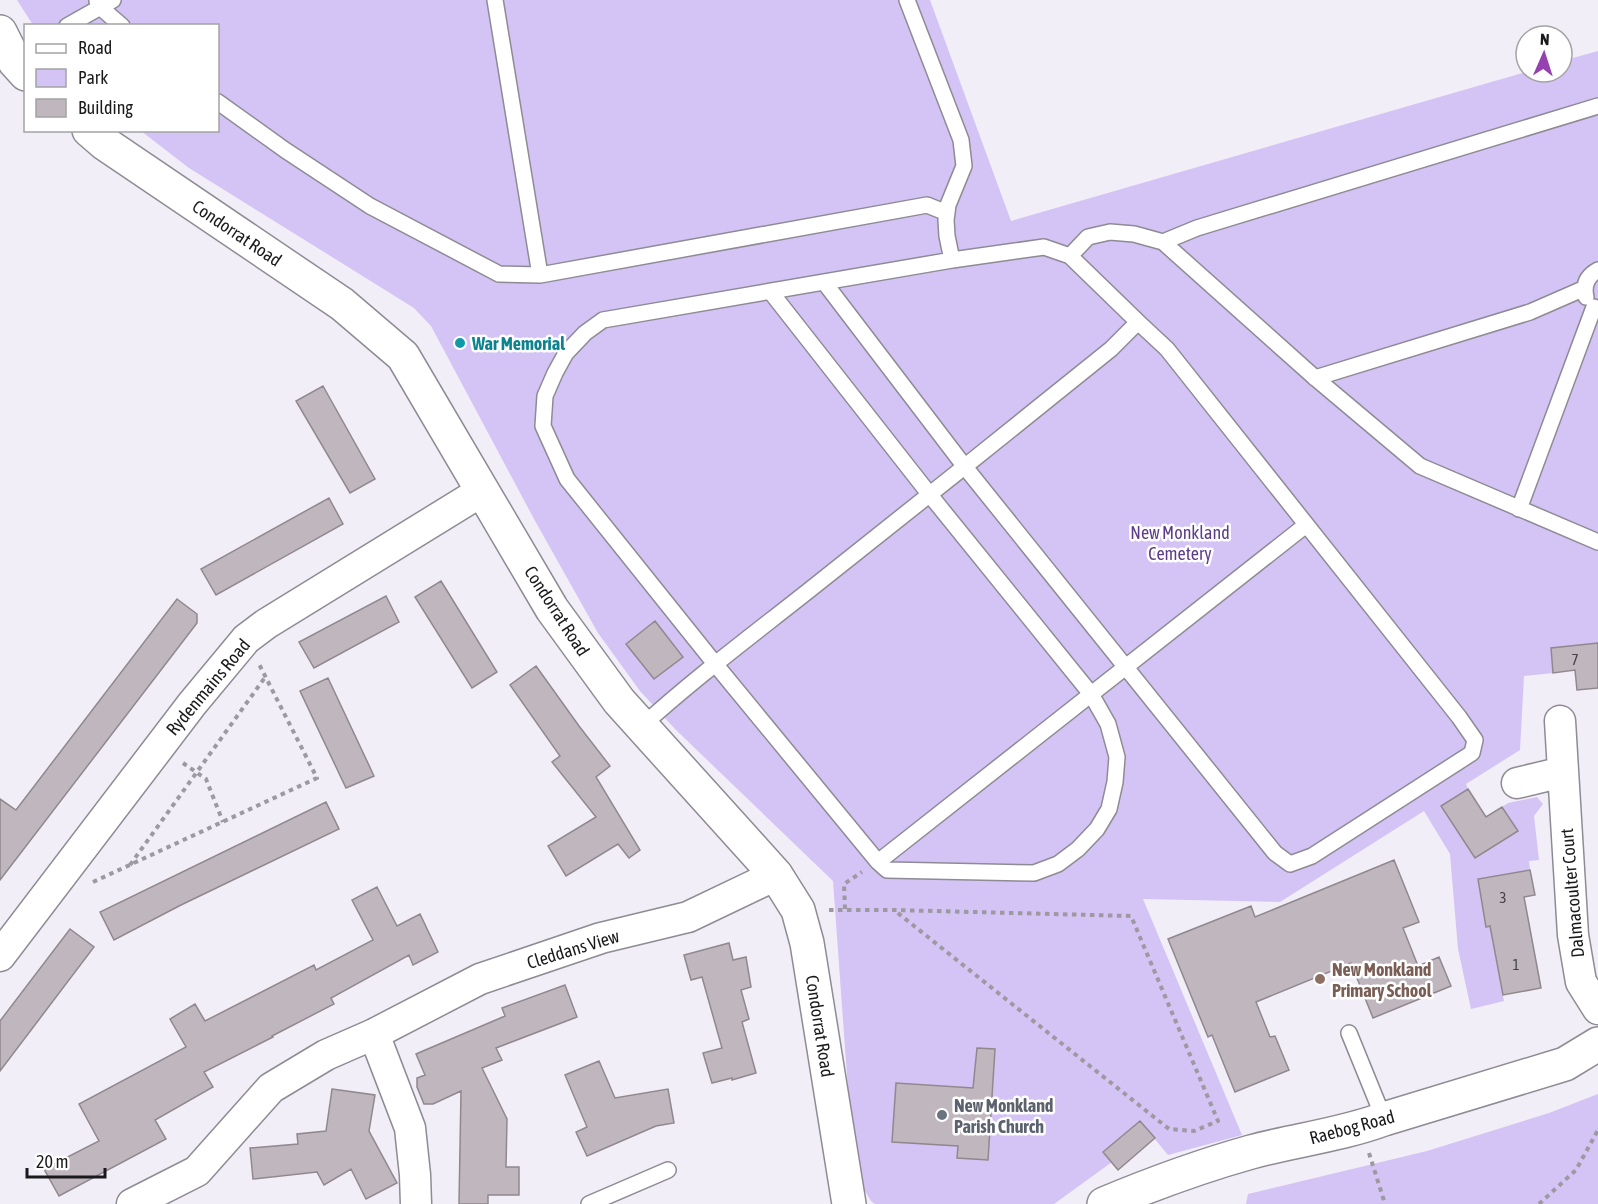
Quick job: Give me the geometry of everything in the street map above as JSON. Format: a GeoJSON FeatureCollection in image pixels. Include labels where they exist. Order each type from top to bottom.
{"type":"FeatureCollection","features":[{"type":"Feature","properties":{"kind":"main road"},"geometry":{"type":"LineString","coordinates":[[0,32],[22,63]]}},
{"type":"Feature","properties":{"kind":"main road","name":"Condorrat Road"},"geometry":{"type":"LineString","coordinates":[[91,132],[104,143],[342,304],[403,356],[552,609],[619,701],[776,875],[798,910],[807,943],[849,1204]]}},
{"type":"Feature","properties":{"kind":"main road","name":"Raebog Road"},"geometry":{"type":"LineString","coordinates":[[1104,1204],[1155,1183],[1251,1152],[1372,1123],[1565,1064],[1598,1044]]}},
{"type":"Feature","properties":{"kind":"street","name":"Rydenmains Road"},"geometry":{"type":"LineString","coordinates":[[0,956],[159,746],[246,639],[266,624],[482,491]]}},
{"type":"Feature","properties":{"kind":"street","name":"Dalmacoulter Court"},"geometry":{"type":"LineString","coordinates":[[1560,722],[1573,935],[1581,982],[1598,1009]]}},
{"type":"Feature","properties":{"kind":"street"},"geometry":{"type":"LineString","coordinates":[[1517,783],[1563,772]]}},
{"type":"Feature","properties":{"kind":"street","name":"Cleddans View"},"geometry":{"type":"LineString","coordinates":[[132,1204],[197,1171],[271,1088],[326,1055],[374,1034],[480,978],[601,938],[688,917],[776,875]]}},
{"type":"Feature","properties":{"kind":"street"},"geometry":{"type":"LineString","coordinates":[[374,1034],[410,1128],[416,1204]]}},
{"type":"Feature","properties":{"kind":"lane"},"geometry":{"type":"LineString","coordinates":[[495,0],[540,275]]}},
{"type":"Feature","properties":{"kind":"lane"},"geometry":{"type":"LineString","coordinates":[[907,0],[961,140],[964,166],[947,213],[947,236],[952,260]]}},
{"type":"Feature","properties":{"kind":"lane"},"geometry":{"type":"LineString","coordinates":[[70,24],[103,2],[120,24]]}},
{"type":"Feature","properties":{"kind":"lane"},"geometry":{"type":"LineString","coordinates":[[219,103],[370,206],[499,274],[540,275],[927,205],[947,213]]}},
{"type":"Feature","properties":{"kind":"lane"},"geometry":{"type":"LineString","coordinates":[[1163,242],[1197,228],[1598,106]]}},
{"type":"Feature","properties":{"kind":"lane"},"geometry":{"type":"LineString","coordinates":[[1070,256],[1088,237],[1110,232],[1134,234],[1163,242],[1315,378],[1420,466],[1598,542]]}},
{"type":"Feature","properties":{"kind":"lane"},"geometry":{"type":"LineString","coordinates":[[770,291],[930,495],[1091,694],[1108,724],[1117,757],[1115,782],[1109,809],[1097,829],[1078,849],[1058,864],[1034,873],[887,870],[716,665],[567,479],[543,426],[545,396],[566,353],[585,333],[603,320],[770,291],[952,260],[1044,247],[1070,256],[1167,349],[1459,717],[1474,740],[1472,753],[1312,856],[1290,864],[1275,853],[964,467],[824,282]]}},
{"type":"Feature","properties":{"kind":"lane"},"geometry":{"type":"LineString","coordinates":[[1519,509],[1596,308],[1588,301],[1585,288],[1591,274],[1598,270]]}},
{"type":"Feature","properties":{"kind":"lane"},"geometry":{"type":"LineString","coordinates":[[1315,378],[1530,312],[1585,288]]}},
{"type":"Feature","properties":{"kind":"lane"},"geometry":{"type":"LineString","coordinates":[[641,727],[1111,349],[1138,322]]}},
{"type":"Feature","properties":{"kind":"lane"},"geometry":{"type":"LineString","coordinates":[[878,862],[1306,525]]}},
{"type":"Feature","properties":{"kind":"lane"},"geometry":{"type":"LineString","coordinates":[[1349,1033],[1372,1123]]}},
{"type":"Feature","properties":{"kind":"lane"},"geometry":{"type":"LineString","coordinates":[[590,1204],[668,1170]]}},
{"type":"Feature","properties":{"kind":"path"},"geometry":{"type":"LineString","coordinates":[[89,884],[317,778],[246,639]]}},
{"type":"Feature","properties":{"kind":"path"},"geometry":{"type":"LineString","coordinates":[[130,866],[266,676]]}},
{"type":"Feature","properties":{"kind":"path"},"geometry":{"type":"LineString","coordinates":[[159,746],[206,779],[223,822]]}},
{"type":"Feature","properties":{"kind":"path"},"geometry":{"type":"LineString","coordinates":[[845,910],[844,884],[878,862]]}},
{"type":"Feature","properties":{"kind":"path"},"geometry":{"type":"LineString","coordinates":[[798,910],[894,910],[1131,916],[1218,1122],[1194,1131],[1169,1130],[894,910]]}},
{"type":"Feature","properties":{"kind":"path"},"geometry":{"type":"LineString","coordinates":[[1372,1123],[1385,1204]]}},
{"type":"Feature","properties":{"kind":"path"},"geometry":{"type":"LineString","coordinates":[[1539,1204],[1576,1170],[1598,1130]]}},
{"type":"Feature","properties":{"kind":"green space","name":"New Monkland Cemetery"},"geometry":{"type":"Polygon","coordinates":[[[17,0],[930,0],[1011,221],[1514,75],[1514,84],[1574,84],[1574,58],[1598,51],[1598,643],[1551,648],[1553,673],[1524,676],[1520,750],[1466,784],[1468,789],[1441,806],[1475,858],[1517,831],[1502,807],[1508,803],[1537,797],[1543,804],[1534,816],[1539,860],[1529,861],[1530,870],[1478,879],[1486,926],[1519,921],[1530,933],[1492,940],[1504,1001],[1471,1009],[1458,949],[1450,854],[1424,811],[1280,902],[1143,899],[1242,1135],[1168,1155],[1140,1121],[1103,1152],[1112,1162],[1054,1204],[875,1204],[871,1201],[854,1173],[833,881],[675,729],[640,691],[598,633],[431,326],[414,308],[189,168],[142,132],[219,132],[219,24],[32,24],[17,0]]]}},
{"type":"Feature","properties":{"kind":"green space"},"geometry":{"type":"Polygon","coordinates":[[[1598,1094],[1598,1204],[1246,1204],[1248,1194],[1427,1151],[1549,1113],[1598,1094]]]}},
{"type":"Feature","properties":{"kind":"building"},"geometry":{"type":"Polygon","coordinates":[[[323,386],[375,479],[350,493],[296,401],[323,386]]]}},
{"type":"Feature","properties":{"kind":"building"},"geometry":{"type":"Polygon","coordinates":[[[329,498],[343,524],[216,595],[201,569],[329,498]]]}},
{"type":"Feature","properties":{"kind":"building"},"geometry":{"type":"Polygon","coordinates":[[[441,581],[497,672],[472,688],[415,597],[441,581]]]}},
{"type":"Feature","properties":{"kind":"building"},"geometry":{"type":"Polygon","coordinates":[[[386,596],[399,622],[314,668],[299,642],[386,596]]]}},
{"type":"Feature","properties":{"kind":"building"},"geometry":{"type":"Polygon","coordinates":[[[177,599],[197,614],[197,623],[0,880],[0,799],[16,810],[177,599]]]}},
{"type":"Feature","properties":{"kind":"building"},"geometry":{"type":"Polygon","coordinates":[[[655,621],[683,657],[654,679],[626,644],[655,621]]]}},
{"type":"Feature","properties":{"kind":"building"},"geometry":{"type":"Polygon","coordinates":[[[1598,643],[1598,688],[1577,690],[1575,670],[1553,673],[1551,648],[1598,643]]]}},
{"type":"Feature","properties":{"kind":"building"},"geometry":{"type":"Polygon","coordinates":[[[536,666],[610,766],[596,777],[640,850],[629,858],[618,844],[566,876],[548,846],[596,817],[552,762],[560,756],[510,685],[536,666]]]}},
{"type":"Feature","properties":{"kind":"building"},"geometry":{"type":"Polygon","coordinates":[[[328,678],[374,776],[346,788],[300,691],[328,678]]]}},
{"type":"Feature","properties":{"kind":"building"},"geometry":{"type":"Polygon","coordinates":[[[1468,789],[1486,817],[1502,807],[1518,831],[1475,858],[1441,806],[1468,789]]]}},
{"type":"Feature","properties":{"kind":"building"},"geometry":{"type":"Polygon","coordinates":[[[326,802],[339,829],[114,940],[100,912],[326,802]]]}},
{"type":"Feature","properties":{"kind":"building"},"geometry":{"type":"Polygon","coordinates":[[[1394,860],[1419,922],[1403,928],[1418,966],[1439,957],[1451,986],[1373,1018],[1351,963],[1256,1002],[1270,1037],[1275,1036],[1289,1070],[1235,1092],[1212,1035],[1208,1037],[1168,939],[1251,906],[1255,917],[1394,860]]]}},
{"type":"Feature","properties":{"kind":"building"},"geometry":{"type":"Polygon","coordinates":[[[1530,870],[1535,895],[1524,897],[1541,988],[1503,995],[1490,926],[1486,927],[1478,879],[1530,870]]]}},
{"type":"Feature","properties":{"kind":"building"},"geometry":{"type":"Polygon","coordinates":[[[377,887],[397,926],[420,914],[438,952],[413,965],[409,955],[331,998],[334,1004],[204,1072],[213,1087],[155,1120],[166,1139],[59,1196],[44,1169],[99,1141],[79,1104],[186,1047],[170,1019],[195,1004],[205,1021],[314,965],[316,970],[373,940],[352,900],[377,887]]]}},
{"type":"Feature","properties":{"kind":"building"},"geometry":{"type":"Polygon","coordinates":[[[70,929],[94,947],[0,1071],[0,1021],[70,929]]]}},
{"type":"Feature","properties":{"kind":"building"},"geometry":{"type":"Polygon","coordinates":[[[729,943],[733,960],[746,957],[751,987],[741,990],[749,1019],[742,1022],[756,1073],[712,1083],[703,1053],[722,1048],[702,977],[691,980],[684,955],[729,943]]]}},
{"type":"Feature","properties":{"kind":"building"},"geometry":{"type":"Polygon","coordinates":[[[565,985],[577,1017],[496,1048],[502,1060],[482,1068],[507,1119],[506,1167],[519,1167],[519,1195],[488,1195],[488,1204],[459,1204],[461,1091],[433,1104],[424,1104],[417,1087],[417,1078],[425,1075],[416,1054],[505,1016],[502,1008],[565,985]]]}},
{"type":"Feature","properties":{"kind":"building","name":"New Monkland Parish Church"},"geometry":{"type":"Polygon","coordinates":[[[977,1048],[995,1049],[988,1160],[957,1158],[958,1146],[892,1142],[896,1083],[973,1088],[977,1048]]]}},
{"type":"Feature","properties":{"kind":"building"},"geometry":{"type":"Polygon","coordinates":[[[599,1061],[615,1098],[668,1089],[674,1123],[656,1126],[587,1156],[576,1132],[587,1127],[565,1075],[599,1061]]]}},
{"type":"Feature","properties":{"kind":"building"},"geometry":{"type":"Polygon","coordinates":[[[332,1089],[375,1095],[369,1131],[397,1183],[366,1199],[351,1169],[324,1185],[317,1172],[253,1179],[250,1148],[298,1144],[297,1134],[326,1131],[332,1089]]]}},
{"type":"Feature","properties":{"kind":"building"},"geometry":{"type":"Polygon","coordinates":[[[1140,1121],[1155,1138],[1118,1170],[1103,1152],[1140,1121]]]}},
{"type":"Feature","properties":{"kind":"place","name":"War Memorial"},"geometry":{"type":"Point","coordinates":[460,343]}},
{"type":"Feature","properties":{"kind":"place","name":"New Monkland Primary School"},"geometry":{"type":"Point","coordinates":[1320,979]}},
{"type":"Feature","properties":{"kind":"place","name":"New Monkland Parish Church"},"geometry":{"type":"Point","coordinates":[942,1115]}}]}
